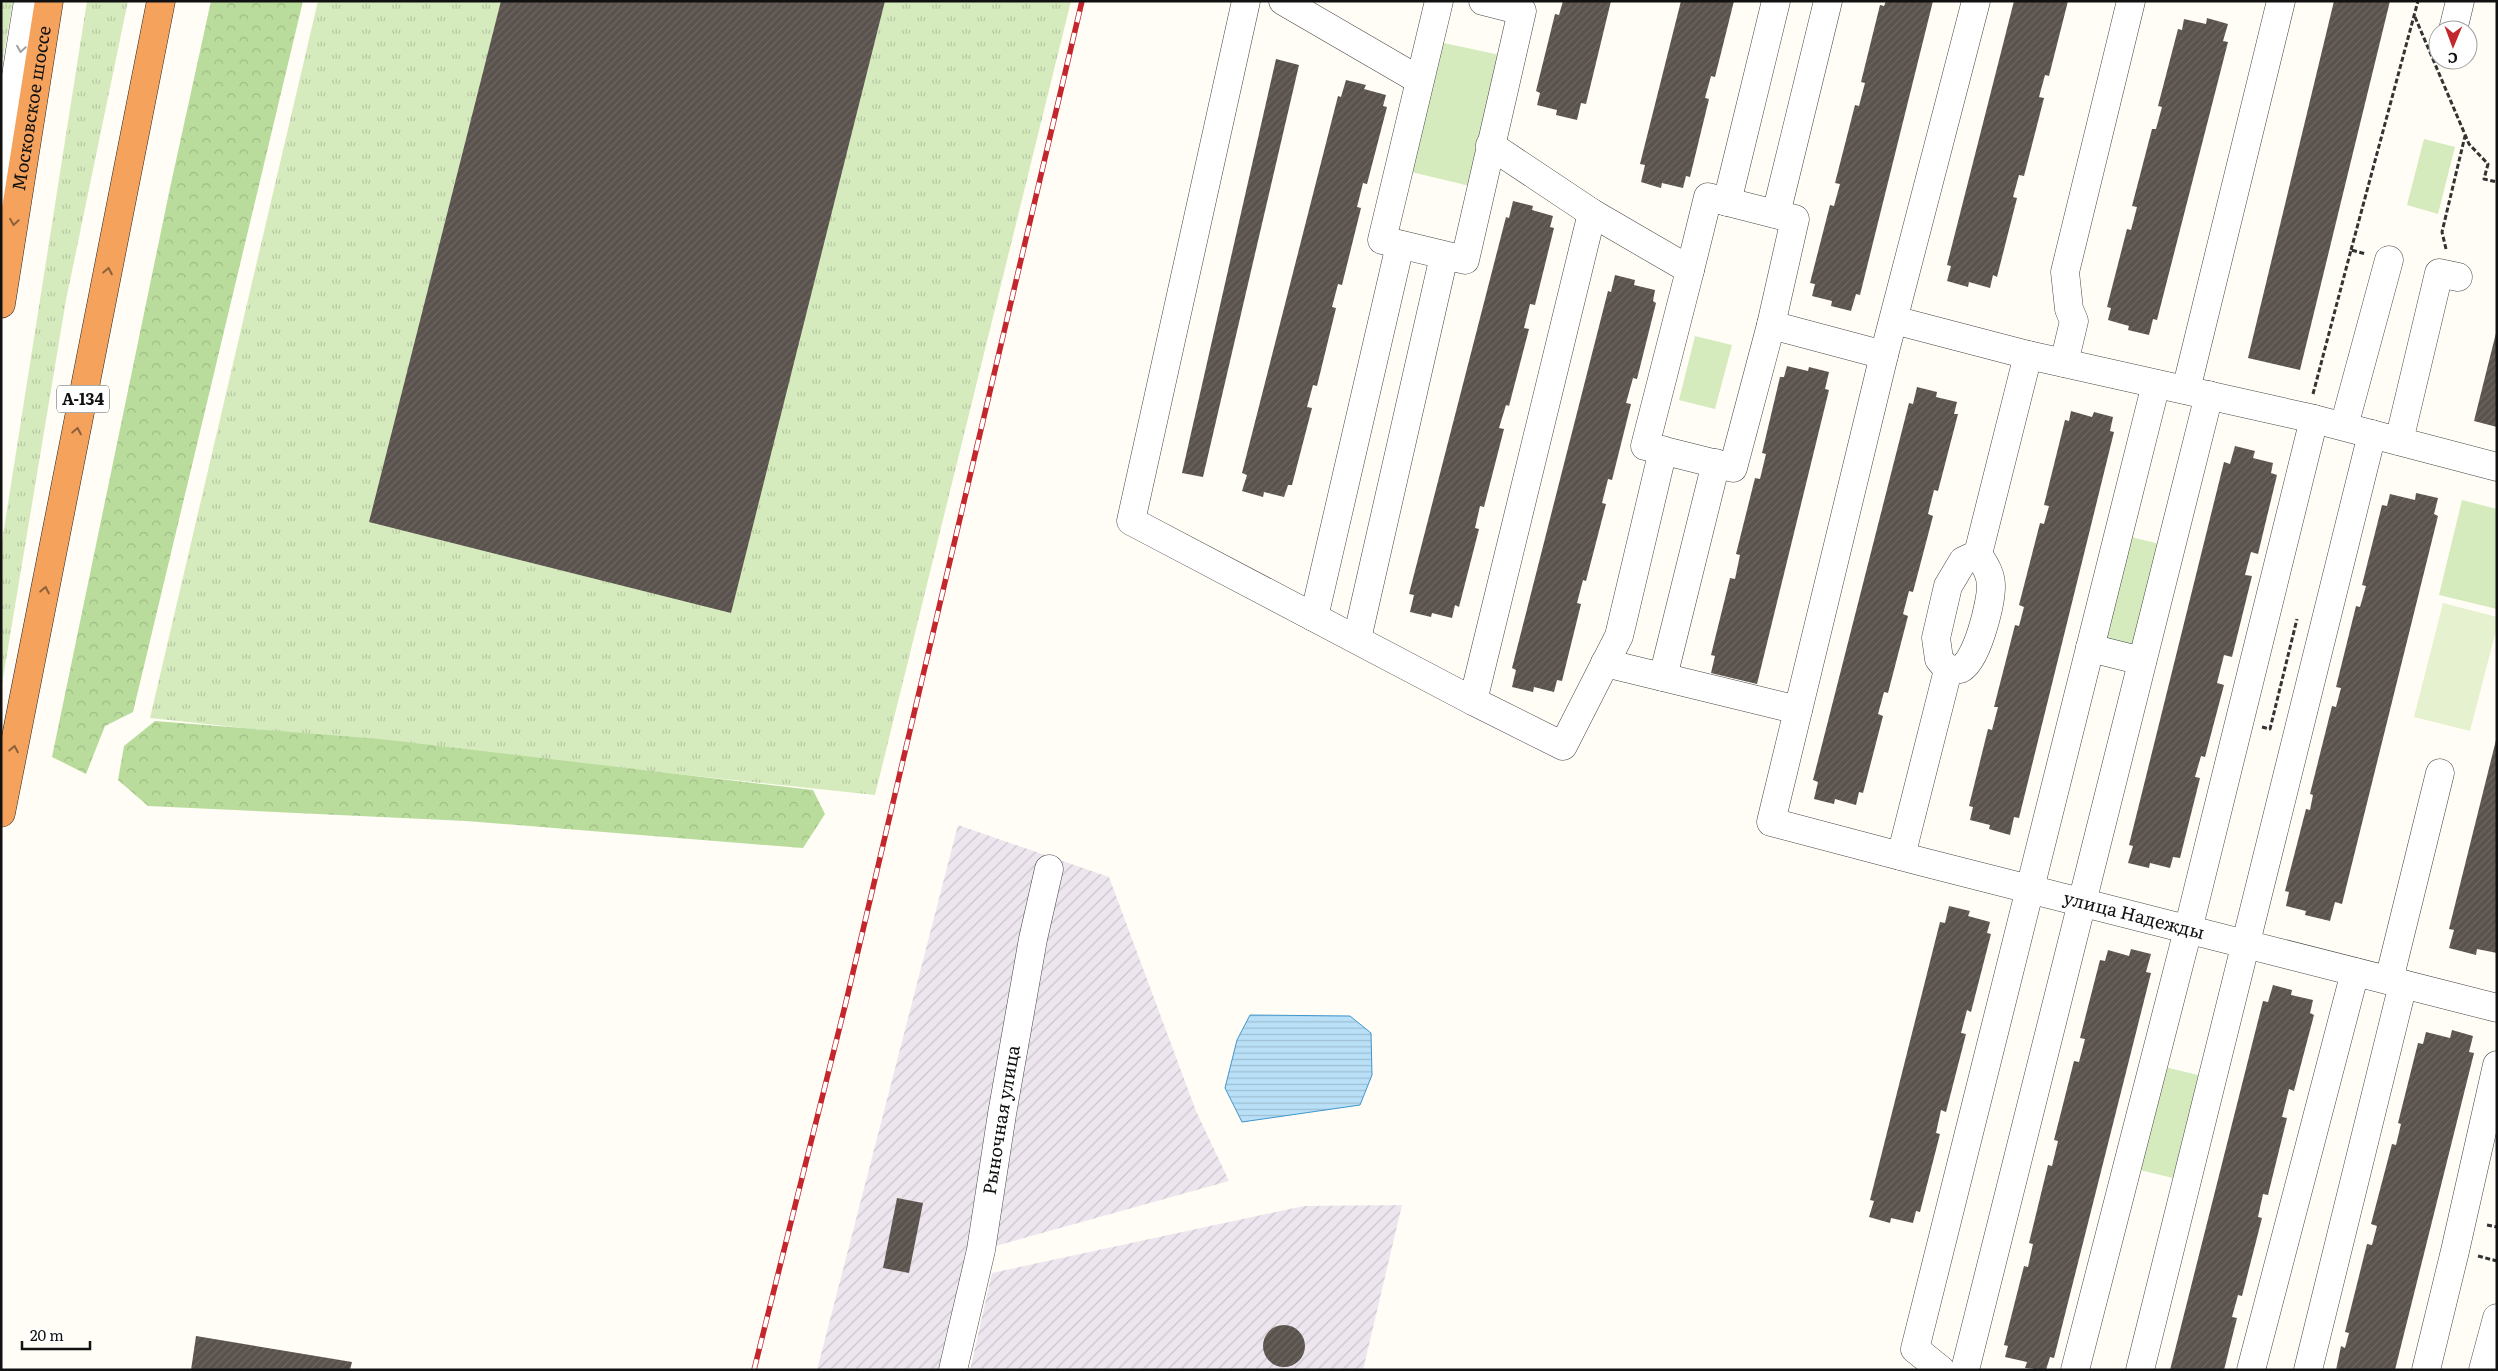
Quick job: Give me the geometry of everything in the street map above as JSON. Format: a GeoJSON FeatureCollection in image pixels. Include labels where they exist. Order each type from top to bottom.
{"type":"FeatureCollection","features":[{"type":"Feature","properties":{"kind":"highway","name":"Московское шоссе"},"geometry":{"type":"LineString","coordinates":[[1,304],[49,1]]}},
{"type":"Feature","properties":{"kind":"highway","name":"А-134"},"geometry":{"type":"LineString","coordinates":[[1,813],[162,1]]}},
{"type":"Feature","properties":{"kind":"street"},"geometry":{"type":"LineString","coordinates":[[1,200],[3,158],[28,1]]}},
{"type":"Feature","properties":{"kind":"street"},"geometry":{"type":"LineString","coordinates":[[1246,1],[1131,521],[1473,701],[1563,746],[1619,636],[1663,450]]}},
{"type":"Feature","properties":{"kind":"street"},"geometry":{"type":"LineString","coordinates":[[1282,1],[1419,80]]}},
{"type":"Feature","properties":{"kind":"street"},"geometry":{"type":"LineString","coordinates":[[1439,1],[1382,240],[1465,260],[1490,144],[1522,11],[1498,3]]}},
{"type":"Feature","properties":{"kind":"street"},"geometry":{"type":"LineString","coordinates":[[1727,202],[1776,1]]}},
{"type":"Feature","properties":{"kind":"street"},"geometry":{"type":"LineString","coordinates":[[1776,214],[1828,1]]}},
{"type":"Feature","properties":{"kind":"street"},"geometry":{"type":"LineString","coordinates":[[1606,663],[1798,710],[1884,355],[1976,1]]}},
{"type":"Feature","properties":{"kind":"street"},"geometry":{"type":"LineString","coordinates":[[2064,363],[2074,321],[2068,309],[2065,272],[2131,1]]}},
{"type":"Feature","properties":{"kind":"street"},"geometry":{"type":"LineString","coordinates":[[1965,1370],[2142,661],[2281,1]]}},
{"type":"Feature","properties":{"kind":"street"},"geometry":{"type":"LineString","coordinates":[[2455,20],[2460,1]]}},
{"type":"Feature","properties":{"kind":"street"},"geometry":{"type":"LineString","coordinates":[[1490,144],[1592,213],[1690,270]]}},
{"type":"Feature","properties":{"kind":"street"},"geometry":{"type":"LineString","coordinates":[[1708,197],[1776,214],[1795,219],[1771,325],[1733,468],[1645,446],[1708,197]]}},
{"type":"Feature","properties":{"kind":"street"},"geometry":{"type":"LineString","coordinates":[[1473,701],[1592,213]]}},
{"type":"Feature","properties":{"kind":"street"},"geometry":{"type":"LineString","coordinates":[[1314,617],[1400,245]]}},
{"type":"Feature","properties":{"kind":"street"},"geometry":{"type":"LineString","coordinates":[[1357,639],[1444,256]]}},
{"type":"Feature","properties":{"kind":"street"},"geometry":{"type":"LineString","coordinates":[[2344,426],[2388,260]]}},
{"type":"Feature","properties":{"kind":"street"},"geometry":{"type":"LineString","coordinates":[[2399,441],[2439,272],[2452,276]]}},
{"type":"Feature","properties":{"kind":"street"},"geometry":{"type":"LineString","coordinates":[[1894,320],[2028,355],[2344,426],[2497,468]]}},
{"type":"Feature","properties":{"kind":"street"},"geometry":{"type":"LineString","coordinates":[[1771,325],[1884,355]]}},
{"type":"Feature","properties":{"kind":"street"},"geometry":{"type":"LineString","coordinates":[[1948,670],[1960,669],[1972,658],[1978,643],[1991,586],[1989,571],[1978,554],[2028,355]]}},
{"type":"Feature","properties":{"kind":"street"},"geometry":{"type":"LineString","coordinates":[[1941,1370],[1915,1350],[2156,384]]}},
{"type":"Feature","properties":{"kind":"street"},"geometry":{"type":"LineString","coordinates":[[2075,1370],[2188,930],[2267,611],[2311,418]]}},
{"type":"Feature","properties":{"kind":"street"},"geometry":{"type":"LineString","coordinates":[[2140,1370],[2372,434]]}},
{"type":"Feature","properties":{"kind":"street"},"geometry":{"type":"LineString","coordinates":[[1663,677],[1716,464]]}},
{"type":"Feature","properties":{"kind":"street"},"geometry":{"type":"LineString","coordinates":[[1948,670],[1940,659],[1936,638],[1948,586],[1963,561],[1978,554]]}},
{"type":"Feature","properties":{"kind":"street"},"geometry":{"type":"LineString","coordinates":[[2090,648],[2142,661]]}},
{"type":"Feature","properties":{"kind":"street"},"geometry":{"type":"LineString","coordinates":[[1901,856],[1948,670]]}},
{"type":"Feature","properties":{"kind":"street","name":"улица Надежды"},"geometry":{"type":"LineString","coordinates":[[1798,710],[1771,822],[2030,890],[2497,1008]]}},
{"type":"Feature","properties":{"kind":"street"},"geometry":{"type":"LineString","coordinates":[[2308,1370],[2396,982],[2440,772]]}},
{"type":"Feature","properties":{"kind":"street","name":"Рыночная улица"},"geometry":{"type":"LineString","coordinates":[[953,1370],[981,1250],[1033,939],[1049,869]]}},
{"type":"Feature","properties":{"kind":"street"},"geometry":{"type":"LineString","coordinates":[[2251,1370],[2355,972]]}},
{"type":"Feature","properties":{"kind":"street"},"geometry":{"type":"LineString","coordinates":[[2426,1370],[2497,1065]]}},
{"type":"Feature","properties":{"kind":"street"},"geometry":{"type":"LineString","coordinates":[[2484,1370],[2497,1318]]}},
{"type":"Feature","properties":{"kind":"path"},"geometry":{"type":"LineString","coordinates":[[2311,418],[2352,250],[2418,1]]}},
{"type":"Feature","properties":{"kind":"path"},"geometry":{"type":"LineString","coordinates":[[2415,17],[2465,136],[2469,144],[2488,164],[2484,178],[2497,182]]}},
{"type":"Feature","properties":{"kind":"path"},"geometry":{"type":"LineString","coordinates":[[2452,276],[2442,232],[2465,136]]}},
{"type":"Feature","properties":{"kind":"path"},"geometry":{"type":"LineString","coordinates":[[2352,250],[2388,260]]}},
{"type":"Feature","properties":{"kind":"path"},"geometry":{"type":"LineString","coordinates":[[2267,611],[2325,626]]}},
{"type":"Feature","properties":{"kind":"path"},"geometry":{"type":"LineString","coordinates":[[2239,722],[2270,729],[2297,619]]}},
{"type":"Feature","properties":{"kind":"path"},"geometry":{"type":"LineString","coordinates":[[2253,666],[2311,681]]}},
{"type":"Feature","properties":{"kind":"path"},"geometry":{"type":"LineString","coordinates":[[2487,1225],[2497,1227]]}},
{"type":"Feature","properties":{"kind":"shaded area"},"geometry":{"type":"Polygon","coordinates":[[[958,825],[1109,877],[1196,1111],[1229,1181],[981,1250],[962,1370],[817,1370],[958,825]]]}},
{"type":"Feature","properties":{"kind":"shaded area"},"geometry":{"type":"Polygon","coordinates":[[[1402,1205],[1363,1370],[970,1370],[992,1273],[1304,1206],[1402,1205]]]}},
{"type":"Feature","properties":{"kind":"green space"},"geometry":{"type":"Polygon","coordinates":[[[1,1],[13,1],[1,70],[1,1]]]}},
{"type":"Feature","properties":{"kind":"green space"},"geometry":{"type":"Polygon","coordinates":[[[87,1],[128,1],[66,300],[1,690],[1,548],[87,1]]]}},
{"type":"Feature","properties":{"kind":"green space"},"geometry":{"type":"Polygon","coordinates":[[[211,1],[303,1],[133,712],[105,726],[86,774],[52,757],[170,188],[211,1]]]}},
{"type":"Feature","properties":{"kind":"green space"},"geometry":{"type":"Polygon","coordinates":[[[318,1],[1071,1],[875,795],[150,718],[318,1]]]}},
{"type":"Feature","properties":{"kind":"green space"},"geometry":{"type":"Polygon","coordinates":[[[1439,42],[1500,55],[1470,186],[1407,171],[1439,42]]]}},
{"type":"Feature","properties":{"kind":"green space"},"geometry":{"type":"Polygon","coordinates":[[[2424,139],[2455,147],[2438,214],[2407,205],[2424,139]]]}},
{"type":"Feature","properties":{"kind":"green space"},"geometry":{"type":"Polygon","coordinates":[[[1695,336],[1732,345],[1715,409],[1679,400],[1695,336]]]}},
{"type":"Feature","properties":{"kind":"green space"},"geometry":{"type":"Polygon","coordinates":[[[2462,500],[2497,509],[2497,609],[2439,595],[2462,500]]]}},
{"type":"Feature","properties":{"kind":"green space"},"geometry":{"type":"Polygon","coordinates":[[[2127,536],[2164,545],[2140,646],[2103,637],[2127,536]]]}},
{"type":"Feature","properties":{"kind":"green space"},"geometry":{"type":"Polygon","coordinates":[[[2443,603],[2497,617],[2497,627],[2470,731],[2414,717],[2443,603]]]}},
{"type":"Feature","properties":{"kind":"green space"},"geometry":{"type":"Polygon","coordinates":[[[155,721],[380,739],[813,790],[825,814],[803,848],[466,821],[148,806],[118,780],[124,746],[155,721]]]}},
{"type":"Feature","properties":{"kind":"green space"},"geometry":{"type":"Polygon","coordinates":[[[2161,1066],[2202,1076],[2177,1179],[2136,1169],[2161,1066]]]}},
{"type":"Feature","properties":{"kind":"water"},"geometry":{"type":"Polygon","coordinates":[[[1250,1015],[1350,1016],[1371,1033],[1372,1075],[1360,1105],[1242,1122],[1225,1088],[1237,1040],[1250,1015]]]}},
{"type":"Feature","properties":{"kind":"building"},"geometry":{"type":"Polygon","coordinates":[[[501,1],[885,1],[731,613],[369,522],[501,1]]]}},
{"type":"Feature","properties":{"kind":"building"},"geometry":{"type":"Polygon","coordinates":[[[1563,1],[1611,1],[1586,104],[1581,103],[1577,120],[1556,115],[1557,110],[1537,105],[1540,93],[1536,91],[1555,14],[1559,15],[1563,1]]]}},
{"type":"Feature","properties":{"kind":"building"},"geometry":{"type":"Polygon","coordinates":[[[1681,1],[1734,1],[1715,77],[1711,76],[1705,98],[1709,99],[1690,177],[1686,176],[1683,188],[1662,183],[1661,188],[1641,182],[1645,165],[1640,164],[1681,1]]]}},
{"type":"Feature","properties":{"kind":"building"},"geometry":{"type":"Polygon","coordinates":[[[1886,1],[1933,1],[1860,295],[1856,294],[1851,311],[1831,306],[1832,301],[1812,296],[1815,284],[1810,283],[1830,205],[1834,206],[1840,184],[1835,183],[1855,105],[1859,106],[1865,83],[1861,82],[1880,5],[1884,6],[1886,1]]]}},
{"type":"Feature","properties":{"kind":"building"},"geometry":{"type":"Polygon","coordinates":[[[2014,1],[2068,1],[2049,76],[2045,75],[2039,97],[2044,98],[2024,176],[2019,175],[2013,197],[2017,198],[1997,277],[1993,275],[1990,288],[1969,282],[1968,287],[1947,281],[1951,266],[1947,265],[2014,1]]]}},
{"type":"Feature","properties":{"kind":"building"},"geometry":{"type":"Polygon","coordinates":[[[2334,1],[2390,1],[2300,370],[2248,358],[2334,1]]]}},
{"type":"Feature","properties":{"kind":"building"},"geometry":{"type":"Polygon","coordinates":[[[2207,18],[2228,24],[2223,41],[2228,42],[2157,320],[2153,319],[2149,335],[2128,330],[2129,326],[2108,320],[2111,308],[2107,307],[2127,229],[2131,230],[2137,207],[2132,206],[2152,129],[2156,129],[2162,107],[2158,106],[2178,29],[2182,30],[2184,19],[2206,24],[2207,18]]]}},
{"type":"Feature","properties":{"kind":"building"},"geometry":{"type":"Polygon","coordinates":[[[1276,59],[1299,65],[1203,477],[1182,473],[1276,59]]]}},
{"type":"Feature","properties":{"kind":"building"},"geometry":{"type":"Polygon","coordinates":[[[1346,80],[1366,85],[1364,89],[1386,95],[1383,106],[1387,107],[1367,184],[1363,183],[1357,207],[1361,208],[1342,285],[1338,284],[1332,307],[1336,308],[1317,386],[1313,385],[1307,407],[1312,408],[1292,485],[1288,485],[1284,497],[1264,492],[1263,497],[1242,491],[1247,475],[1242,473],[1338,96],[1341,97],[1346,80]]]}},
{"type":"Feature","properties":{"kind":"building"},"geometry":{"type":"Polygon","coordinates":[[[1513,201],[1533,206],[1532,210],[1553,216],[1550,227],[1554,228],[1535,305],[1530,304],[1524,328],[1529,329],[1509,406],[1506,405],[1499,428],[1504,429],[1484,507],[1480,506],[1475,528],[1479,529],[1459,607],[1455,605],[1452,618],[1432,613],[1431,617],[1410,612],[1414,595],[1409,594],[1506,217],[1509,218],[1513,201]]]}},
{"type":"Feature","properties":{"kind":"building"},"geometry":{"type":"Polygon","coordinates":[[[1615,275],[1635,280],[1634,285],[1655,290],[1653,301],[1656,303],[1637,379],[1633,378],[1626,403],[1631,404],[1612,480],[1608,479],[1602,503],[1606,504],[1586,581],[1583,580],[1577,603],[1581,604],[1562,681],[1557,680],[1554,692],[1534,687],[1533,692],[1512,687],[1516,670],[1512,668],[1608,291],[1611,292],[1615,275]]]}},
{"type":"Feature","properties":{"kind":"building"},"geometry":{"type":"Polygon","coordinates":[[[2497,333],[2497,427],[2474,421],[2497,333]]]}},
{"type":"Feature","properties":{"kind":"building"},"geometry":{"type":"Polygon","coordinates":[[[1787,366],[1808,371],[1809,367],[1829,372],[1825,389],[1829,390],[1757,684],[1711,673],[1715,656],[1711,655],[1730,578],[1735,579],[1740,555],[1736,554],[1755,478],[1760,479],[1766,454],[1762,453],[1780,377],[1784,377],[1787,366]]]}},
{"type":"Feature","properties":{"kind":"building"},"geometry":{"type":"Polygon","coordinates":[[[1917,387],[1937,392],[1936,397],[1957,402],[1954,414],[1958,414],[1938,491],[1934,490],[1928,514],[1933,516],[1913,592],[1909,591],[1903,614],[1908,616],[1888,693],[1884,692],[1878,714],[1883,716],[1863,793],[1859,792],[1856,805],[1835,799],[1834,804],[1814,799],[1818,782],[1813,780],[1909,403],[1913,404],[1917,387]]]}},
{"type":"Feature","properties":{"kind":"building"},"geometry":{"type":"Polygon","coordinates":[[[2071,411],[2092,417],[2094,412],[2113,417],[2110,431],[2114,432],[2019,818],[2014,817],[2010,835],[1989,829],[1990,825],[1970,820],[1973,807],[1969,806],[1988,729],[1992,730],[1998,707],[1994,707],[2015,625],[2019,626],[2024,607],[2019,605],[2040,523],[2044,524],[2049,506],[2044,505],[2065,420],[2069,421],[2071,411]]]}},
{"type":"Feature","properties":{"kind":"building"},"geometry":{"type":"Polygon","coordinates":[[[2235,446],[2255,451],[2253,458],[2273,463],[2271,473],[2277,475],[2258,554],[2251,552],[2245,575],[2252,576],[2232,657],[2224,655],[2217,683],[2224,685],[2205,757],[2201,756],[2195,777],[2200,778],[2180,858],[2173,857],[2170,868],[2150,863],[2149,868],[2128,863],[2133,846],[2129,845],[2224,462],[2230,464],[2235,446]]]}},
{"type":"Feature","properties":{"kind":"building"},"geometry":{"type":"Polygon","coordinates":[[[2416,493],[2438,498],[2434,514],[2438,516],[2342,904],[2335,902],[2330,921],[2305,915],[2306,911],[2286,906],[2289,892],[2285,891],[2306,809],[2310,810],[2313,795],[2310,794],[2332,706],[2336,707],[2341,688],[2336,687],[2356,606],[2360,607],[2366,586],[2362,585],[2382,505],[2387,506],[2390,494],[2415,500],[2416,493]]]}},
{"type":"Feature","properties":{"kind":"building"},"geometry":{"type":"Polygon","coordinates":[[[2496,740],[2497,953],[2477,949],[2476,955],[2449,948],[2454,930],[2449,929],[2496,740]]]}},
{"type":"Feature","properties":{"kind":"building"},"geometry":{"type":"Polygon","coordinates":[[[1949,906],[1970,911],[1968,916],[1990,922],[1987,933],[1991,934],[1971,1012],[1967,1010],[1961,1033],[1966,1034],[1946,1112],[1941,1110],[1936,1133],[1940,1134],[1920,1212],[1916,1211],[1913,1223],[1891,1218],[1890,1223],[1869,1217],[1874,1201],[1870,1200],[1940,922],[1945,923],[1949,906]]]}},
{"type":"Feature","properties":{"kind":"building"},"geometry":{"type":"Polygon","coordinates":[[[2131,949],[2151,954],[2146,972],[2151,973],[2054,1358],[2050,1357],[2046,1370],[2025,1368],[2027,1362],[2005,1357],[2008,1346],[2004,1345],[2024,1266],[2028,1267],[2033,1244],[2029,1243],[2048,1165],[2052,1166],[2058,1141],[2054,1140],[2074,1061],[2079,1062],[2085,1039],[2080,1038],[2100,960],[2105,961],[2108,950],[2129,956],[2131,949]]]}},
{"type":"Feature","properties":{"kind":"building"},"geometry":{"type":"Polygon","coordinates":[[[2273,985],[2292,990],[2291,995],[2313,1000],[2310,1013],[2314,1015],[2294,1091],[2289,1089],[2282,1117],[2287,1118],[2268,1195],[2263,1194],[2258,1217],[2262,1218],[2242,1296],[2238,1295],[2232,1317],[2237,1318],[2224,1370],[2170,1370],[2263,1001],[2268,1002],[2273,985]]]}},
{"type":"Feature","properties":{"kind":"building"},"geometry":{"type":"Polygon","coordinates":[[[2452,1030],[2473,1036],[2469,1052],[2474,1053],[2395,1370],[2336,1370],[2341,1346],[2345,1348],[2349,1333],[2345,1332],[2367,1244],[2372,1245],[2377,1226],[2371,1224],[2392,1144],[2396,1145],[2401,1124],[2398,1123],[2418,1043],[2423,1044],[2426,1032],[2450,1038],[2452,1030]]]}},
{"type":"Feature","properties":{"kind":"building"},"geometry":{"type":"Polygon","coordinates":[[[897,1198],[923,1203],[909,1273],[883,1268],[897,1198]]]}},
{"type":"Feature","properties":{"kind":"building"},"geometry":{"type":"Polygon","coordinates":[[[1288,1325],[1296,1328],[1302,1334],[1305,1346],[1302,1358],[1296,1364],[1280,1367],[1272,1364],[1266,1358],[1263,1342],[1266,1334],[1272,1328],[1288,1325]]]}},
{"type":"Feature","properties":{"kind":"building"},"geometry":{"type":"Polygon","coordinates":[[[196,1336],[352,1362],[350,1370],[191,1370],[196,1336]]]}},
{"type":"Feature","properties":{"kind":"railway"},"geometry":{"type":"LineString","coordinates":[[754,1370],[846,1002],[1082,1]]}}]}
